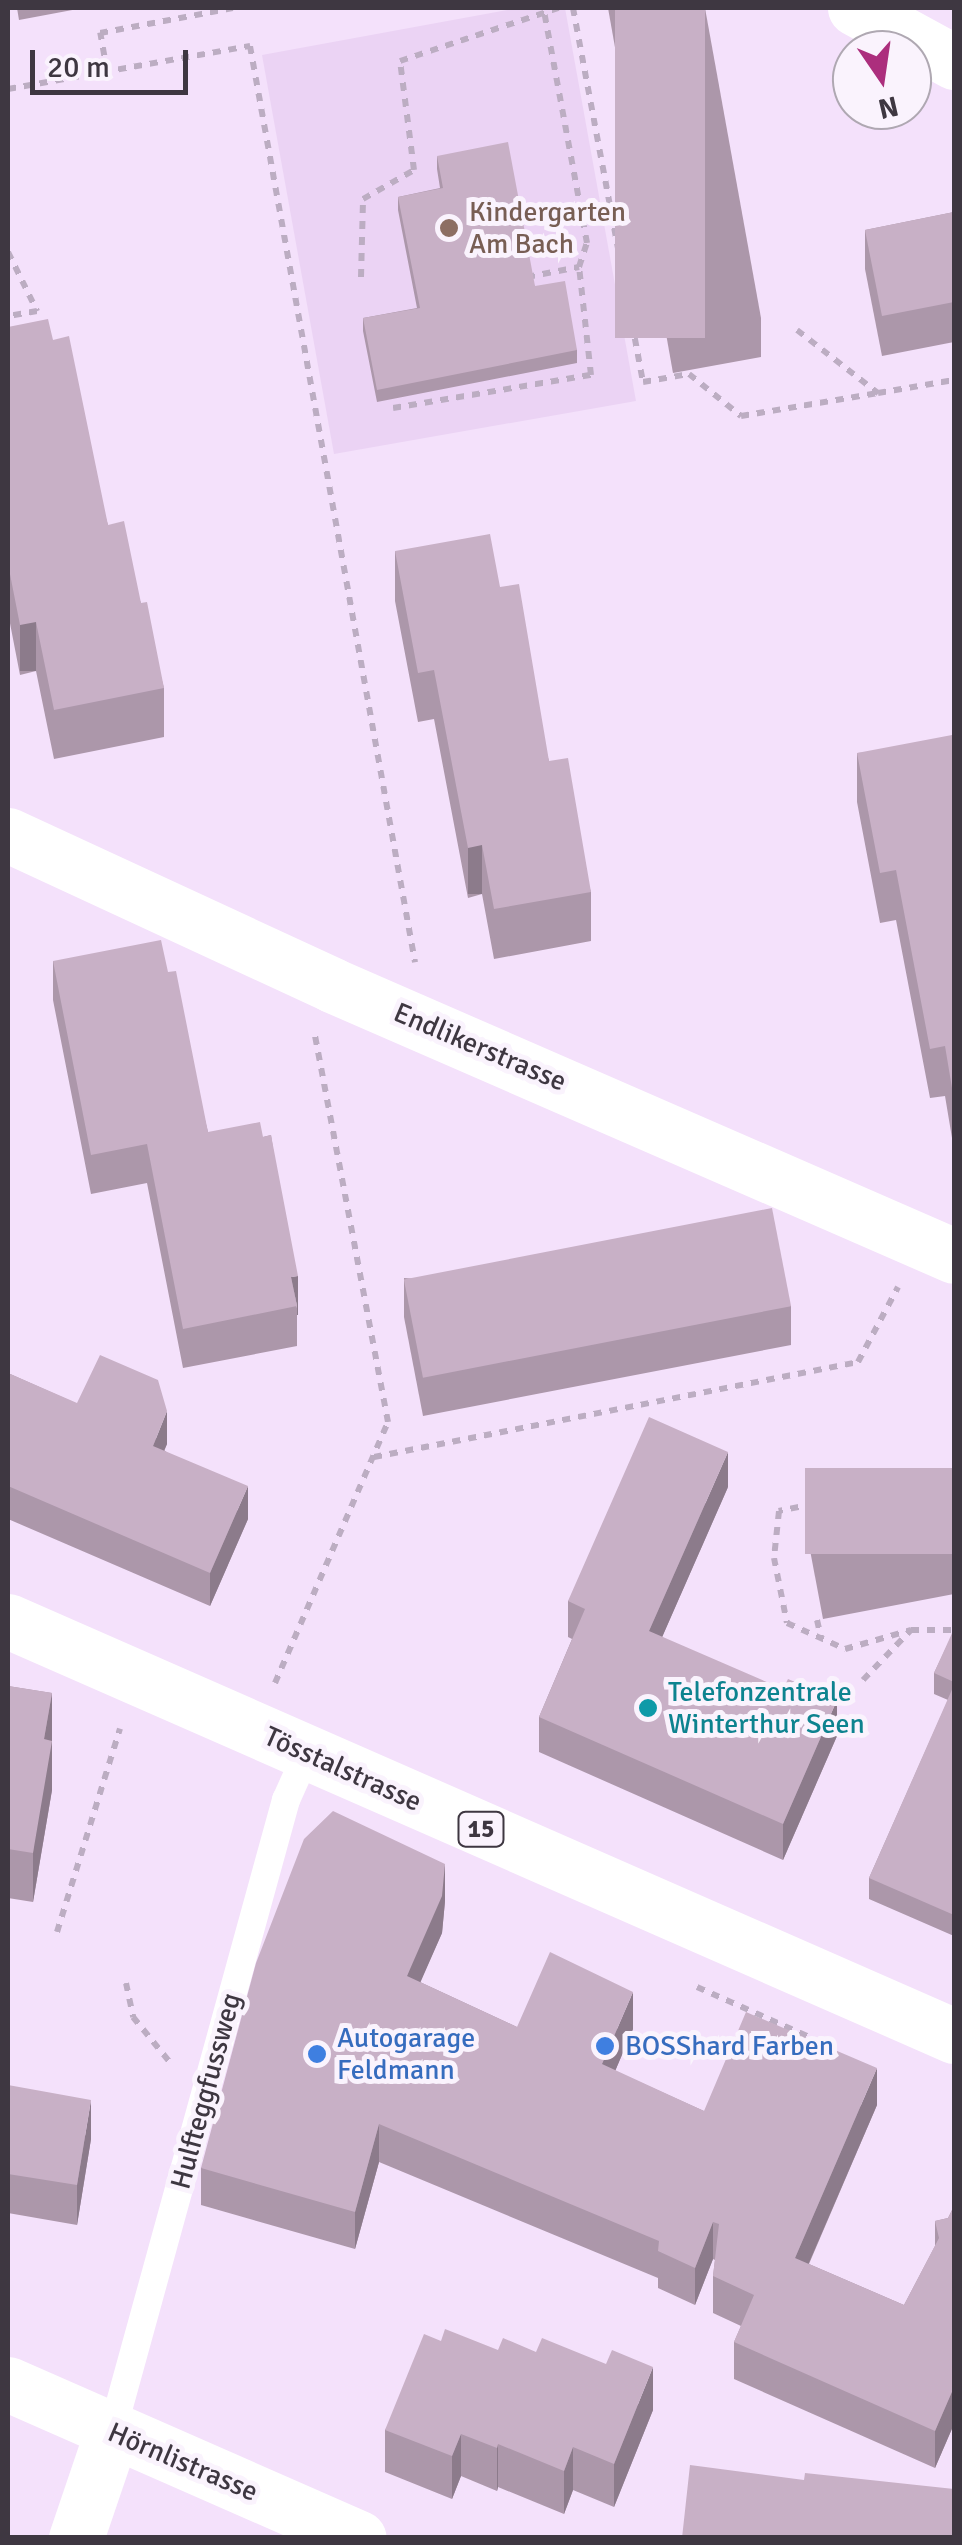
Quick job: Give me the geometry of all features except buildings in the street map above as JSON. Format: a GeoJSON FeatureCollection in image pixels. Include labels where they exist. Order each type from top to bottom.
{"type":"FeatureCollection","features":[{"type":"Feature","properties":{"kind":"street"},"geometry":{"type":"LineString","coordinates":[[855,8],[954,62]]}},
{"type":"Feature","properties":{"kind":"street","name":"Endlikerstrasse"},"geometry":{"type":"LineString","coordinates":[[8,835],[332,986],[395,1010],[938,1249]]}},
{"type":"Feature","properties":{"kind":"street","name":"Tösstalstrasse"},"geometry":{"type":"LineString","coordinates":[[8,1621],[954,2036]]}},
{"type":"Feature","properties":{"kind":"street","name":"Hörnlistrasse"},"geometry":{"type":"LineString","coordinates":[[8,2384],[359,2538]]}},
{"type":"Feature","properties":{"kind":"street"},"geometry":{"type":"LineString","coordinates":[[76,2538],[112,2432]]}},
{"type":"Feature","properties":{"kind":"lane","name":"Hulfteggfussweg"},"geometry":{"type":"LineString","coordinates":[[112,2432],[286,1800],[307,1753]]}},
{"type":"Feature","properties":{"kind":"path"},"geometry":{"type":"LineString","coordinates":[[107,71],[100,34],[232,8]]}},
{"type":"Feature","properties":{"kind":"path"},"geometry":{"type":"LineString","coordinates":[[361,277],[363,198],[414,170],[400,61],[558,8]]}},
{"type":"Feature","properties":{"kind":"path"},"geometry":{"type":"LineString","coordinates":[[574,8],[642,382],[689,374],[742,416],[954,380]]}},
{"type":"Feature","properties":{"kind":"path"},"geometry":{"type":"LineString","coordinates":[[393,408],[591,375],[580,267],[587,243],[544,12]]}},
{"type":"Feature","properties":{"kind":"path"},"geometry":{"type":"LineString","coordinates":[[8,89],[250,46],[416,960],[395,1010]]}},
{"type":"Feature","properties":{"kind":"path"},"geometry":{"type":"LineString","coordinates":[[8,252],[37,312],[8,316]]}},
{"type":"Feature","properties":{"kind":"path"},"geometry":{"type":"LineString","coordinates":[[523,278],[580,267]]}},
{"type":"Feature","properties":{"kind":"path"},"geometry":{"type":"LineString","coordinates":[[798,330],[878,392]]}},
{"type":"Feature","properties":{"kind":"path"},"geometry":{"type":"LineString","coordinates":[[275,1684],[388,1422],[315,1033],[332,986]]}},
{"type":"Feature","properties":{"kind":"path"},"geometry":{"type":"LineString","coordinates":[[373,1457],[858,1362],[938,1249]]}},
{"type":"Feature","properties":{"kind":"path"},"geometry":{"type":"LineString","coordinates":[[817,1504],[779,1511],[774,1558],[787,1623],[844,1650],[911,1630],[954,1630]]}},
{"type":"Feature","properties":{"kind":"path"},"geometry":{"type":"LineString","coordinates":[[817,1620],[821,1639]]}},
{"type":"Feature","properties":{"kind":"path"},"geometry":{"type":"LineString","coordinates":[[863,1680],[911,1630]]}},
{"type":"Feature","properties":{"kind":"path"},"geometry":{"type":"LineString","coordinates":[[57,1932],[120,1729]]}},
{"type":"Feature","properties":{"kind":"path"},"geometry":{"type":"LineString","coordinates":[[126,1983],[133,2017],[148,2040],[204,2099]]}},
{"type":"Feature","properties":{"kind":"shaded area","name":"Kindergarten Am Bach"},"geometry":{"type":"Polygon","coordinates":[[[518,8],[565,8],[636,401],[334,454],[262,55],[518,8]]]}},
{"type":"Feature","properties":{"kind":"place","name":"Kindergarten Am Bach"},"geometry":{"type":"Point","coordinates":[449,228]}},
{"type":"Feature","properties":{"kind":"place","name":"Telefonzentrale Winterthur Seen"},"geometry":{"type":"Point","coordinates":[648,1708]}},
{"type":"Feature","properties":{"kind":"place","name":"BOSShard Farben"},"geometry":{"type":"Point","coordinates":[605,2046]}},
{"type":"Feature","properties":{"kind":"place","name":"Autogarage Feldmann"},"geometry":{"type":"Point","coordinates":[317,2054]}}]}
